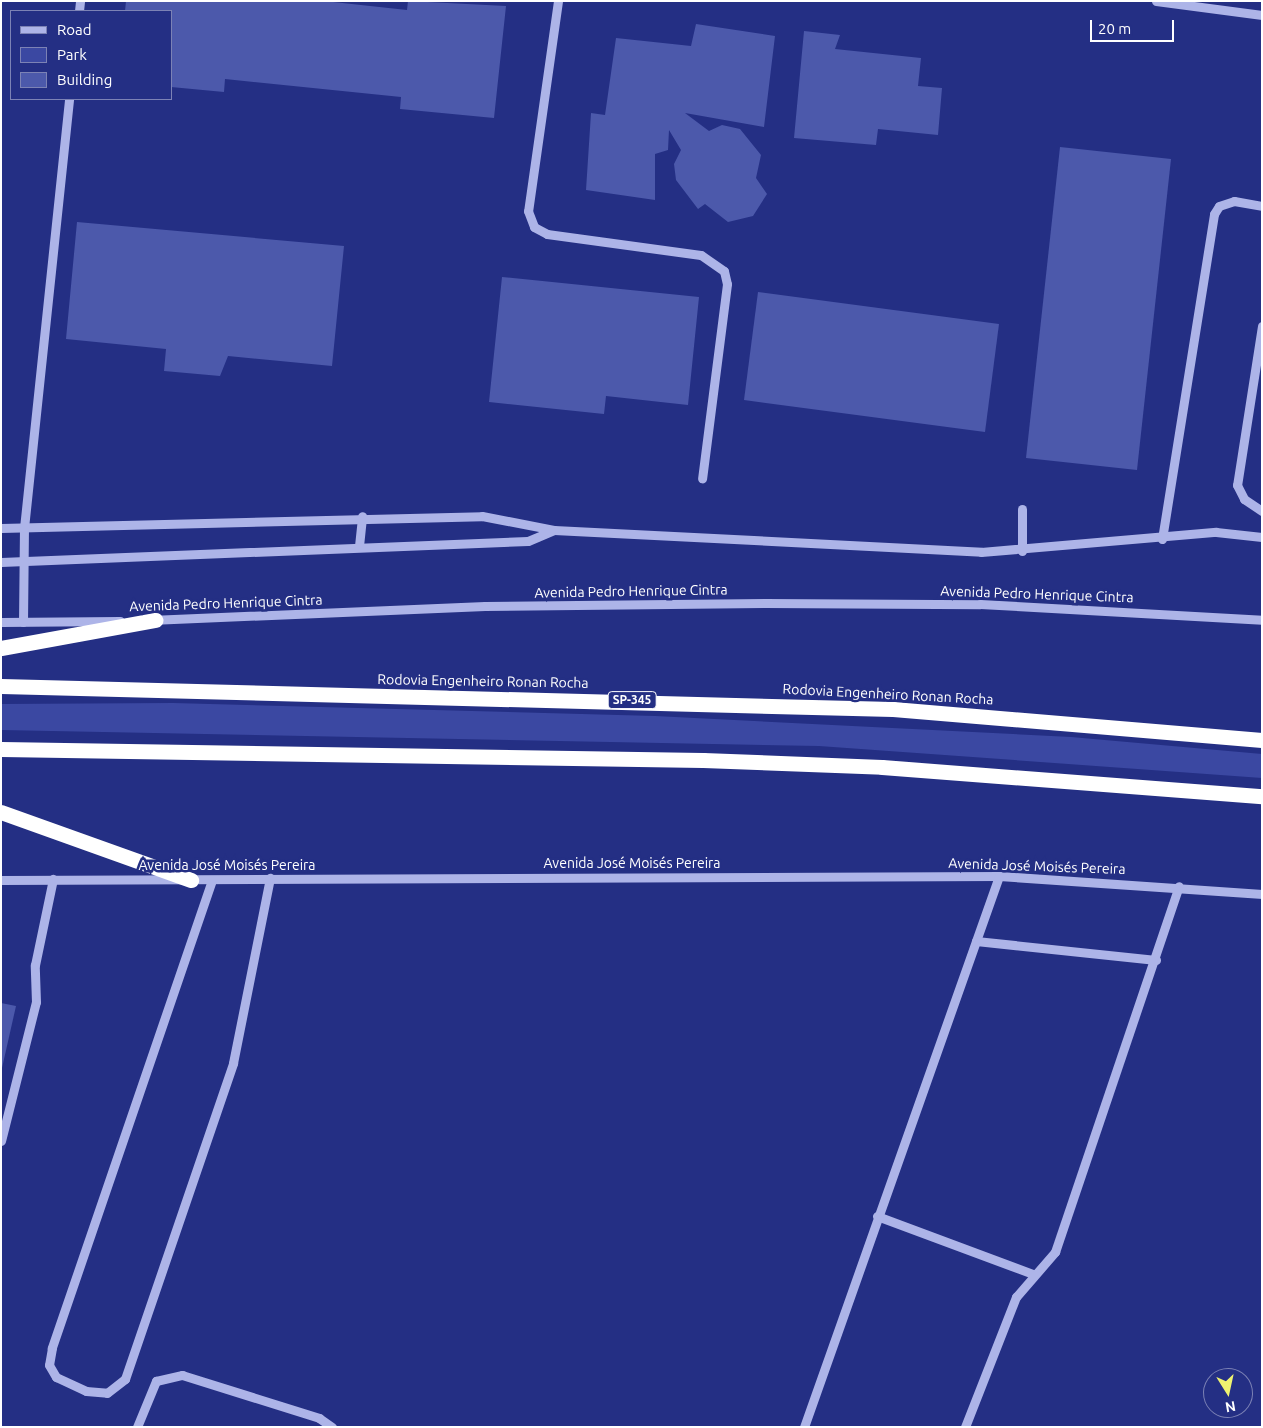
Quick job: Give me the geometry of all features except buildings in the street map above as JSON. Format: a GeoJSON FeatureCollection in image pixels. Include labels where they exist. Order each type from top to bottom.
{"type":"FeatureCollection","features":[{"type":"Feature","properties":{"kind":"highway"},"geometry":{"type":"LineString","coordinates":[[1,648],[155,620]]}},
{"type":"Feature","properties":{"kind":"highway","name":"Rodovia Engenheiro Ronan Rocha"},"geometry":{"type":"LineString","coordinates":[[1,686],[893,709],[1262,740]]}},
{"type":"Feature","properties":{"kind":"highway"},"geometry":{"type":"LineString","coordinates":[[1,750],[703,760],[882,768],[1262,796]]}},
{"type":"Feature","properties":{"kind":"highway"},"geometry":{"type":"LineString","coordinates":[[1,812],[191,880]]}},
{"type":"Feature","properties":{"kind":"street"},"geometry":{"type":"LineString","coordinates":[[558,1],[528,211],[534,227],[548,234],[701,255],[724,272],[727,284],[702,478]]}},
{"type":"Feature","properties":{"kind":"street"},"geometry":{"type":"LineString","coordinates":[[1156,1],[1214,5],[1262,15]]}},
{"type":"Feature","properties":{"kind":"street"},"geometry":{"type":"LineString","coordinates":[[23,622],[26,562],[24,528],[69,100]]}},
{"type":"Feature","properties":{"kind":"street"},"geometry":{"type":"LineString","coordinates":[[1162,539],[1214,214],[1219,206],[1234,202],[1262,206]]}},
{"type":"Feature","properties":{"kind":"street"},"geometry":{"type":"LineString","coordinates":[[1262,326],[1236,485],[1244,499],[1262,511]]}},
{"type":"Feature","properties":{"kind":"street"},"geometry":{"type":"LineString","coordinates":[[1022,509],[1022,551]]}},
{"type":"Feature","properties":{"kind":"street"},"geometry":{"type":"LineString","coordinates":[[359,546],[362,516]]}},
{"type":"Feature","properties":{"kind":"street"},"geometry":{"type":"LineString","coordinates":[[1,528],[362,516],[482,516],[554,530],[1022,551],[1162,539],[1216,532],[1262,537]]}},
{"type":"Feature","properties":{"kind":"street"},"geometry":{"type":"LineString","coordinates":[[1,562],[359,546],[528,541],[554,530]]}},
{"type":"Feature","properties":{"kind":"street","name":"Avenida Pedro Henrique Cintra"},"geometry":{"type":"LineString","coordinates":[[1,622],[155,620],[485,606],[775,603],[980,604],[1262,620]]}},
{"type":"Feature","properties":{"kind":"street"},"geometry":{"type":"LineString","coordinates":[[804,1427],[877,1216],[999,876]]}},
{"type":"Feature","properties":{"kind":"street","name":"Avenida José Moisés Pereira"},"geometry":{"type":"LineString","coordinates":[[1,880],[999,876],[1179,886],[1262,894]]}},
{"type":"Feature","properties":{"kind":"street"},"geometry":{"type":"LineString","coordinates":[[212,880],[52,1348],[49,1364],[56,1377],[86,1391],[107,1393],[125,1379],[233,1063],[270,878]]}},
{"type":"Feature","properties":{"kind":"street"},"geometry":{"type":"LineString","coordinates":[[1,1141],[36,1002],[35,965],[53,879]]}},
{"type":"Feature","properties":{"kind":"street"},"geometry":{"type":"LineString","coordinates":[[965,1427],[1016,1297],[1033,1274],[1055,1252],[1156,960],[1179,886]]}},
{"type":"Feature","properties":{"kind":"street"},"geometry":{"type":"LineString","coordinates":[[976,941],[1156,960]]}},
{"type":"Feature","properties":{"kind":"street"},"geometry":{"type":"LineString","coordinates":[[877,1216],[1033,1274]]}},
{"type":"Feature","properties":{"kind":"street"},"geometry":{"type":"LineString","coordinates":[[137,1427],[156,1380],[182,1375],[319,1418],[332,1427]]}},
{"type":"Feature","properties":{"kind":"green space"},"geometry":{"type":"Polygon","coordinates":[[[173,703],[655,716],[1071,737],[1262,754],[1262,778],[819,746],[1,730],[1,704],[173,703]]]}}]}
